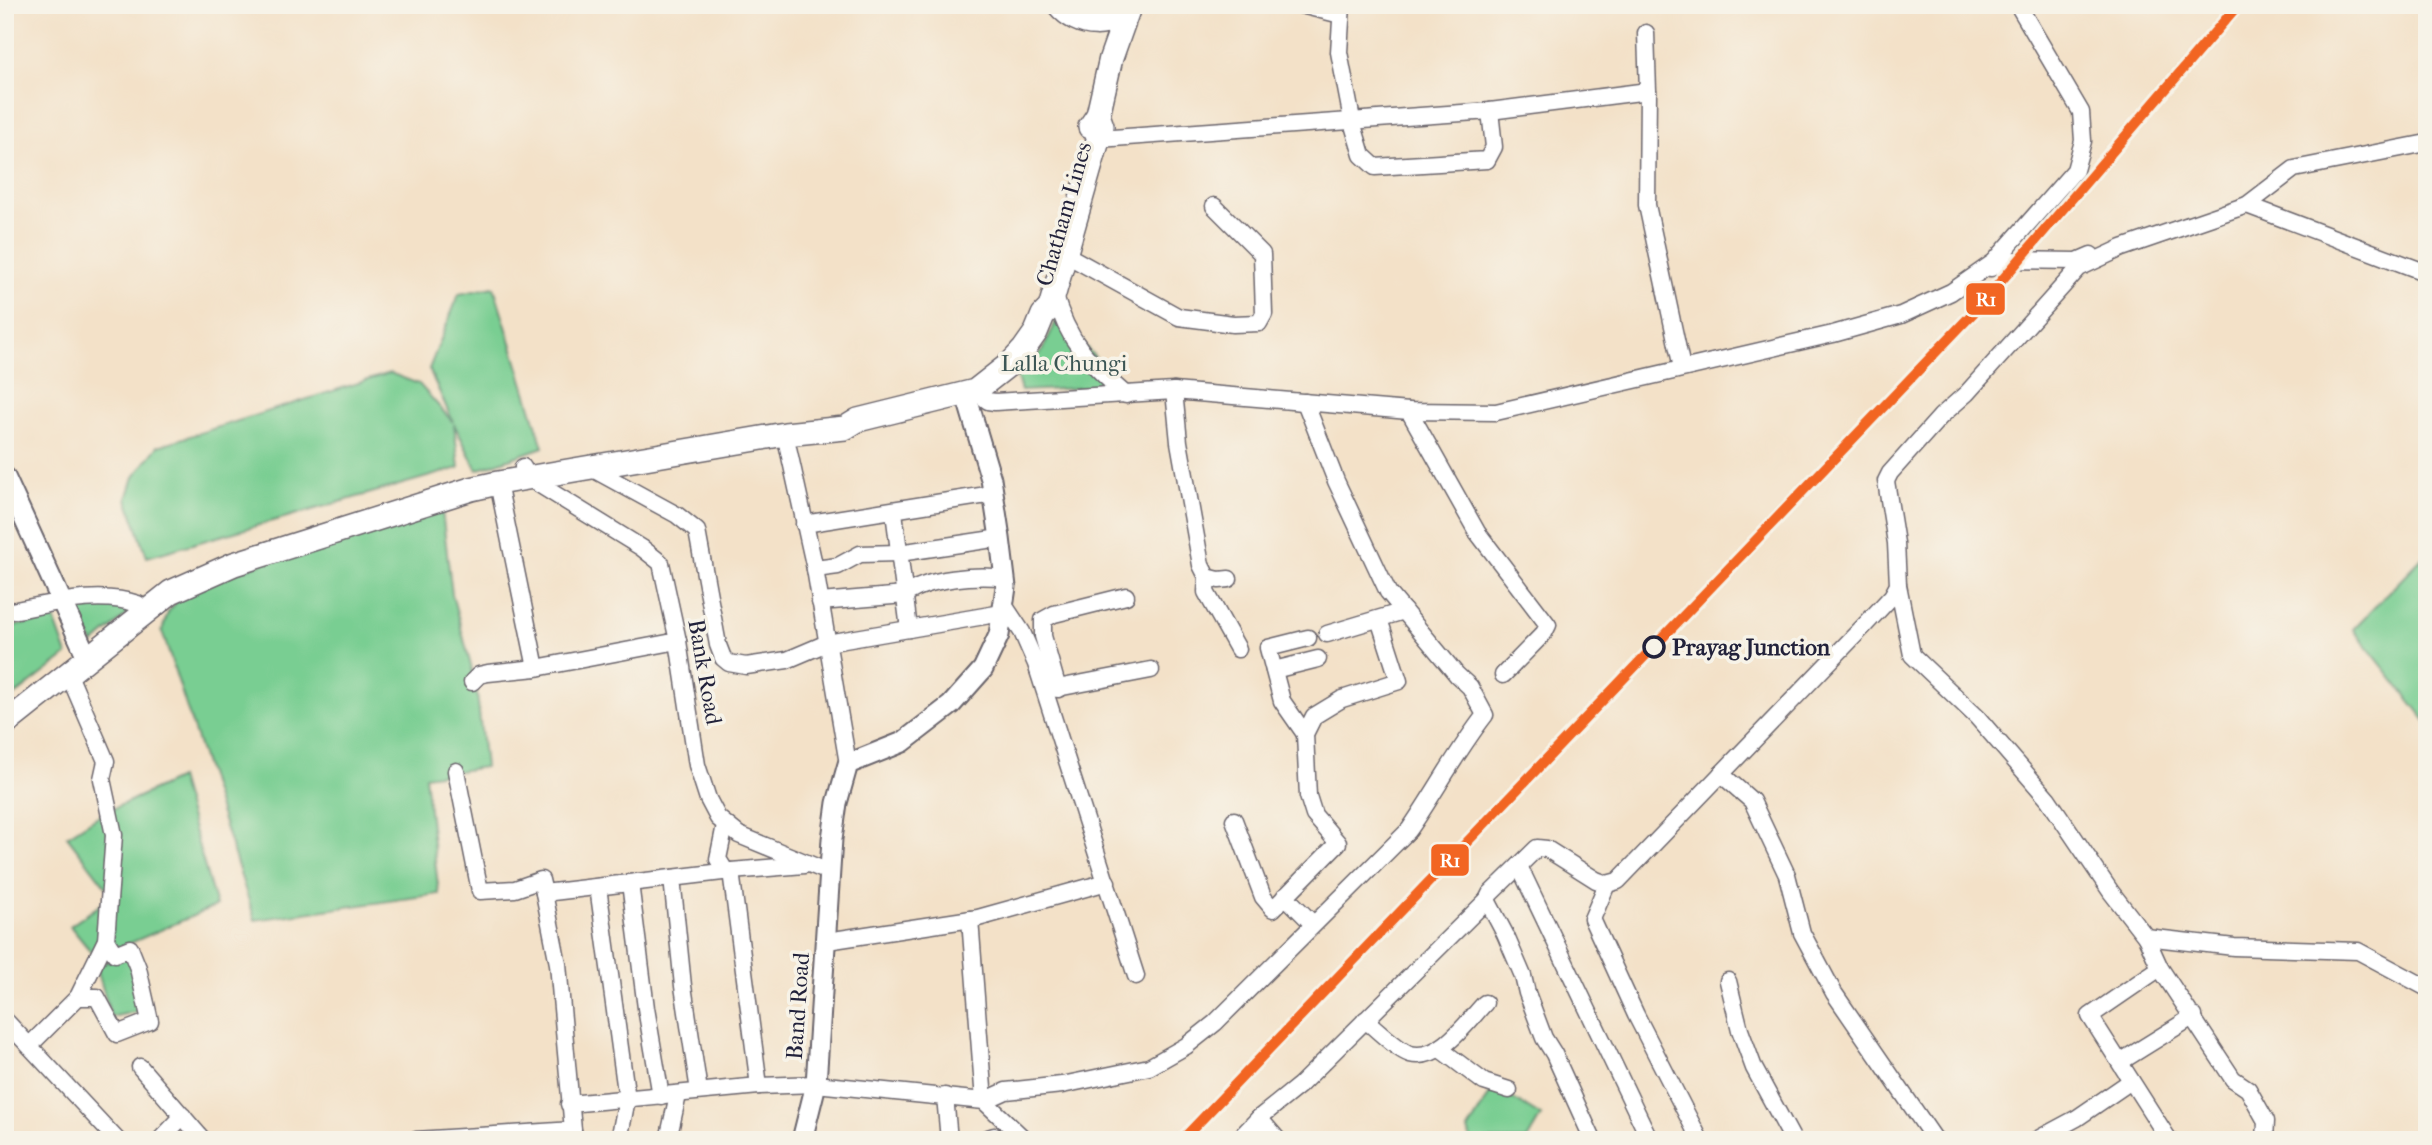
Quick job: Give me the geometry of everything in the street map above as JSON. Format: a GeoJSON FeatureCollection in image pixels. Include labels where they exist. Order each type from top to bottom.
{"type":"FeatureCollection","features":[{"type":"Feature","properties":{"kind":"highway","name":"Chatham Lines"},"geometry":{"type":"LineString","coordinates":[[1059,5],[1072,17],[1086,23],[1101,24],[1116,19],[1130,8]]}},
{"type":"Feature","properties":{"kind":"highway","name":"Chatham Lines"},"geometry":{"type":"LineString","coordinates":[[1098,115],[1102,126],[1099,139],[1050,308],[1043,315],[1038,302],[1091,123],[1098,115],[1111,58],[1130,8]]}},
{"type":"Feature","properties":{"kind":"highway"},"geometry":{"type":"LineString","coordinates":[[5,724],[69,675],[86,654],[138,604],[170,581],[215,560],[297,531],[470,477],[589,467],[785,434],[845,428],[858,420],[970,393],[1012,362],[1036,332],[1043,315]]}},
{"type":"Feature","properties":{"kind":"highway"},"geometry":{"type":"LineString","coordinates":[[5,710],[171,592],[264,553],[498,483],[582,454],[843,415],[858,420]]}},
{"type":"Feature","properties":{"kind":"main road"},"geometry":{"type":"LineString","coordinates":[[848,764],[903,742],[951,705],[983,669],[999,635],[1005,578],[991,479],[970,393]]}},
{"type":"Feature","properties":{"kind":"main road"},"geometry":{"type":"LineString","coordinates":[[5,477],[86,654]]}},
{"type":"Feature","properties":{"kind":"main road","name":"Band Road"},"geometry":{"type":"LineString","coordinates":[[802,1140],[816,1084],[832,839],[837,803],[848,764]]}},
{"type":"Feature","properties":{"kind":"street"},"geometry":{"type":"LineString","coordinates":[[1301,5],[1342,10],[1339,52],[1352,121],[1362,155],[1375,167],[1487,160],[1494,147],[1490,111]]}},
{"type":"Feature","properties":{"kind":"street"},"geometry":{"type":"LineString","coordinates":[[970,393],[995,402],[1174,391],[1409,411],[1496,412],[1849,330],[1901,315],[1951,292],[1994,262],[2075,170],[2083,141],[2081,113],[2018,5]]}},
{"type":"Feature","properties":{"kind":"street"},"geometry":{"type":"LineString","coordinates":[[1646,33],[1647,205],[1682,368]]}},
{"type":"Feature","properties":{"kind":"street"},"geometry":{"type":"LineString","coordinates":[[1099,139],[1490,111],[1648,91]]}},
{"type":"Feature","properties":{"kind":"street"},"geometry":{"type":"LineString","coordinates":[[2265,1140],[2266,1121],[2248,1088],[2233,1079],[2160,968],[2146,937],[2111,892],[2048,799],[1977,717],[1912,655],[1898,585],[1896,542],[1886,481],[1889,473],[1941,416],[1967,393],[2079,268],[2122,248],[2247,205],[2294,169],[2427,143]]}},
{"type":"Feature","properties":{"kind":"street"},"geometry":{"type":"LineString","coordinates":[[2247,205],[2427,273]]}},
{"type":"Feature","properties":{"kind":"street"},"geometry":{"type":"LineString","coordinates":[[1065,254],[1179,317],[1233,324],[1259,323],[1264,314],[1262,254],[1214,206]]}},
{"type":"Feature","properties":{"kind":"street"},"geometry":{"type":"LineString","coordinates":[[1849,330],[1873,334],[1917,317],[2004,260],[2077,261],[2192,219],[2224,213]]}},
{"type":"Feature","properties":{"kind":"street"},"geometry":{"type":"LineString","coordinates":[[1054,291],[1062,320],[1071,337],[1099,372],[1126,395]]}},
{"type":"Feature","properties":{"kind":"street"},"geometry":{"type":"LineString","coordinates":[[1174,391],[1179,442],[1194,533],[1201,565],[1207,577],[1206,592],[1238,649]]}},
{"type":"Feature","properties":{"kind":"street"},"geometry":{"type":"LineString","coordinates":[[569,1104],[759,1086],[816,1084],[984,1101],[1006,1091],[1062,1084],[1149,1067],[1186,1046],[1215,1023],[1409,830],[1485,715],[1470,687],[1388,592],[1336,481],[1305,402]]}},
{"type":"Feature","properties":{"kind":"street"},"geometry":{"type":"LineString","coordinates":[[1409,411],[1477,532],[1548,625],[1544,633],[1503,675]]}},
{"type":"Feature","properties":{"kind":"street"},"geometry":{"type":"LineString","coordinates":[[785,434],[815,569],[823,645]]}},
{"type":"Feature","properties":{"kind":"street"},"geometry":{"type":"LineString","coordinates":[[589,467],[677,515],[696,531],[718,645],[729,663],[746,666],[787,660],[823,645],[1003,609],[1022,632],[1051,690]]}},
{"type":"Feature","properties":{"kind":"street"},"geometry":{"type":"LineString","coordinates":[[786,468],[848,764]]}},
{"type":"Feature","properties":{"kind":"street","name":"Bank Road"},"geometry":{"type":"LineString","coordinates":[[525,472],[662,563],[678,641],[697,765],[708,799],[718,818],[739,835],[831,873]]}},
{"type":"Feature","properties":{"kind":"street"},"geometry":{"type":"LineString","coordinates":[[498,483],[536,668]]}},
{"type":"Feature","properties":{"kind":"street"},"geometry":{"type":"LineString","coordinates":[[804,524],[894,512],[993,494]]}},
{"type":"Feature","properties":{"kind":"street"},"geometry":{"type":"LineString","coordinates":[[894,512],[909,629]]}},
{"type":"Feature","properties":{"kind":"street"},"geometry":{"type":"LineString","coordinates":[[815,569],[838,566],[859,554],[898,552],[1000,538]]}},
{"type":"Feature","properties":{"kind":"street"},"geometry":{"type":"LineString","coordinates":[[820,601],[905,595],[914,588],[960,578],[986,575],[1005,578]]}},
{"type":"Feature","properties":{"kind":"street"},"geometry":{"type":"LineString","coordinates":[[1207,577],[1229,579]]}},
{"type":"Feature","properties":{"kind":"street"},"geometry":{"type":"LineString","coordinates":[[1238,1140],[1259,1118],[1300,1085],[1487,901],[1490,894],[1537,848],[1547,849],[1596,880],[1607,884],[1618,881],[1863,627],[1892,596],[1898,585]]}},
{"type":"Feature","properties":{"kind":"street"},"geometry":{"type":"LineString","coordinates":[[1126,596],[1054,614],[1043,620],[1043,636],[1051,690],[1136,976]]}},
{"type":"Feature","properties":{"kind":"street"},"geometry":{"type":"LineString","coordinates":[[5,612],[111,597],[138,604]]}},
{"type":"Feature","properties":{"kind":"street"},"geometry":{"type":"LineString","coordinates":[[1326,634],[1404,611]]}},
{"type":"Feature","properties":{"kind":"street"},"geometry":{"type":"LineString","coordinates":[[1234,820],[1263,897],[1273,909],[1338,844],[1314,815],[1308,796],[1305,734],[1314,716],[1342,699],[1399,681],[1379,618]]}},
{"type":"Feature","properties":{"kind":"street"},"geometry":{"type":"LineString","coordinates":[[1305,734],[1282,701],[1268,648],[1308,638]]}},
{"type":"Feature","properties":{"kind":"street"},"geometry":{"type":"LineString","coordinates":[[472,682],[479,675],[488,673],[536,668],[678,641]]}},
{"type":"Feature","properties":{"kind":"street"},"geometry":{"type":"LineString","coordinates":[[1274,670],[1318,659]]}},
{"type":"Feature","properties":{"kind":"street"},"geometry":{"type":"LineString","coordinates":[[1051,690],[1152,670]]}},
{"type":"Feature","properties":{"kind":"street"},"geometry":{"type":"LineString","coordinates":[[30,1045],[78,997],[106,940],[114,835],[102,779],[106,761],[69,675]]}},
{"type":"Feature","properties":{"kind":"street"},"geometry":{"type":"LineString","coordinates":[[416,1140],[572,1135],[558,1035],[558,964],[541,880],[515,889],[480,891],[456,771]]}},
{"type":"Feature","properties":{"kind":"street"},"geometry":{"type":"LineString","coordinates":[[1721,774],[1752,801],[1787,875],[1802,933],[1834,993],[1936,1140]]}},
{"type":"Feature","properties":{"kind":"street"},"geometry":{"type":"LineString","coordinates":[[725,825],[718,859],[729,871],[759,1086]]}},
{"type":"Feature","properties":{"kind":"street"},"geometry":{"type":"LineString","coordinates":[[544,893],[729,871],[807,865]]}},
{"type":"Feature","properties":{"kind":"street"},"geometry":{"type":"LineString","coordinates":[[1519,866],[1650,1140]]}},
{"type":"Feature","properties":{"kind":"street"},"geometry":{"type":"LineString","coordinates":[[672,878],[683,986],[699,1091]]}},
{"type":"Feature","properties":{"kind":"street"},"geometry":{"type":"LineString","coordinates":[[827,940],[970,919],[1108,882]]}},
{"type":"Feature","properties":{"kind":"street"},"geometry":{"type":"LineString","coordinates":[[630,883],[646,1008],[669,1096],[668,1140]]}},
{"type":"Feature","properties":{"kind":"street"},"geometry":{"type":"LineString","coordinates":[[1607,884],[1592,919],[1636,1015],[1700,1140]]}},
{"type":"Feature","properties":{"kind":"street"},"geometry":{"type":"LineString","coordinates":[[598,887],[627,1099],[619,1140]]}},
{"type":"Feature","properties":{"kind":"street"},"geometry":{"type":"LineString","coordinates":[[1285,896],[1313,924]]}},
{"type":"Feature","properties":{"kind":"street"},"geometry":{"type":"LineString","coordinates":[[1487,901],[1523,976],[1544,1038],[1593,1140]]}},
{"type":"Feature","properties":{"kind":"street"},"geometry":{"type":"LineString","coordinates":[[970,919],[984,1101],[1025,1140]]}},
{"type":"Feature","properties":{"kind":"street"},"geometry":{"type":"LineString","coordinates":[[2146,937],[2234,947],[2358,951],[2427,988]]}},
{"type":"Feature","properties":{"kind":"street"},"geometry":{"type":"LineString","coordinates":[[78,997],[97,997],[117,1034],[150,1021],[138,968],[130,948],[115,954],[106,940]]}},
{"type":"Feature","properties":{"kind":"street"},"geometry":{"type":"LineString","coordinates":[[2160,968],[2090,1016],[2169,1140]]}},
{"type":"Feature","properties":{"kind":"street"},"geometry":{"type":"LineString","coordinates":[[1728,981],[1740,1030],[1754,1068],[1793,1140]]}},
{"type":"Feature","properties":{"kind":"street"},"geometry":{"type":"LineString","coordinates":[[1365,1020],[1408,1053],[1422,1055],[1440,1049],[1485,1003]]}},
{"type":"Feature","properties":{"kind":"street"},"geometry":{"type":"LineString","coordinates":[[2120,1062],[2194,1016]]}},
{"type":"Feature","properties":{"kind":"street"},"geometry":{"type":"LineString","coordinates":[[5,1020],[117,1140]]}},
{"type":"Feature","properties":{"kind":"street"},"geometry":{"type":"LineString","coordinates":[[1440,1049],[1484,1082],[1509,1090]]}},
{"type":"Feature","properties":{"kind":"street"},"geometry":{"type":"LineString","coordinates":[[140,1067],[203,1140]]}},
{"type":"Feature","properties":{"kind":"street"},"geometry":{"type":"LineString","coordinates":[[2036,1140],[2077,1118],[2131,1081]]}},
{"type":"Feature","properties":{"kind":"street"},"geometry":{"type":"LineString","coordinates":[[945,1096],[949,1140]]}},
{"type":"Feature","properties":{"kind":"street"},"geometry":{"type":"LineString","coordinates":[[160,1140],[183,1116]]}},
{"type":"Feature","properties":{"kind":"street"},"geometry":{"type":"LineString","coordinates":[[1259,1118],[1278,1140]]}},
{"type":"Feature","properties":{"kind":"street"},"geometry":{"type":"LineString","coordinates":[[982,1140],[995,1136],[995,1140]]}},
{"type":"Feature","properties":{"kind":"green space"},"geometry":{"type":"Polygon","coordinates":[[[494,287],[543,447],[477,470],[454,424],[459,468],[147,557],[127,499],[134,477],[158,446],[390,373],[419,384],[453,422],[429,369],[459,294],[494,287]]]}},
{"type":"Feature","properties":{"kind":"green space","name":"Lalla Chungi"},"geometry":{"type":"Polygon","coordinates":[[[1061,311],[1078,338],[1120,386],[1021,391],[1016,374],[1042,351],[1061,311]]]}},
{"type":"Feature","properties":{"kind":"green space"},"geometry":{"type":"Polygon","coordinates":[[[441,503],[452,594],[476,685],[485,767],[425,776],[439,894],[255,920],[162,631],[168,612],[188,588],[441,503]]]}},
{"type":"Feature","properties":{"kind":"green space"},"geometry":{"type":"Polygon","coordinates":[[[2427,553],[2427,722],[2353,629],[2427,553]]]}},
{"type":"Feature","properties":{"kind":"green space"},"geometry":{"type":"Polygon","coordinates":[[[144,600],[93,644],[77,609],[144,600]]]}},
{"type":"Feature","properties":{"kind":"green space"},"geometry":{"type":"Polygon","coordinates":[[[54,618],[67,655],[5,703],[5,628],[54,618]]]}},
{"type":"Feature","properties":{"kind":"green space"},"geometry":{"type":"Polygon","coordinates":[[[179,778],[216,906],[96,958],[70,926],[113,896],[67,836],[100,815],[179,778]]]}},
{"type":"Feature","properties":{"kind":"green space"},"geometry":{"type":"Polygon","coordinates":[[[130,955],[144,1010],[111,1017],[96,965],[130,955]]]}},
{"type":"Feature","properties":{"kind":"green space"},"geometry":{"type":"Polygon","coordinates":[[[1494,1087],[1541,1116],[1527,1140],[1471,1140],[1468,1130],[1494,1087]]]}},
{"type":"Feature","properties":{"kind":"transit line","name":"R1"},"geometry":{"type":"LineString","coordinates":[[1182,1140],[1978,308],[2238,5]]}},
{"type":"Feature","properties":{"kind":"place","name":"Prayag Junction"},"geometry":{"type":"Point","coordinates":[1654,647]}}]}
